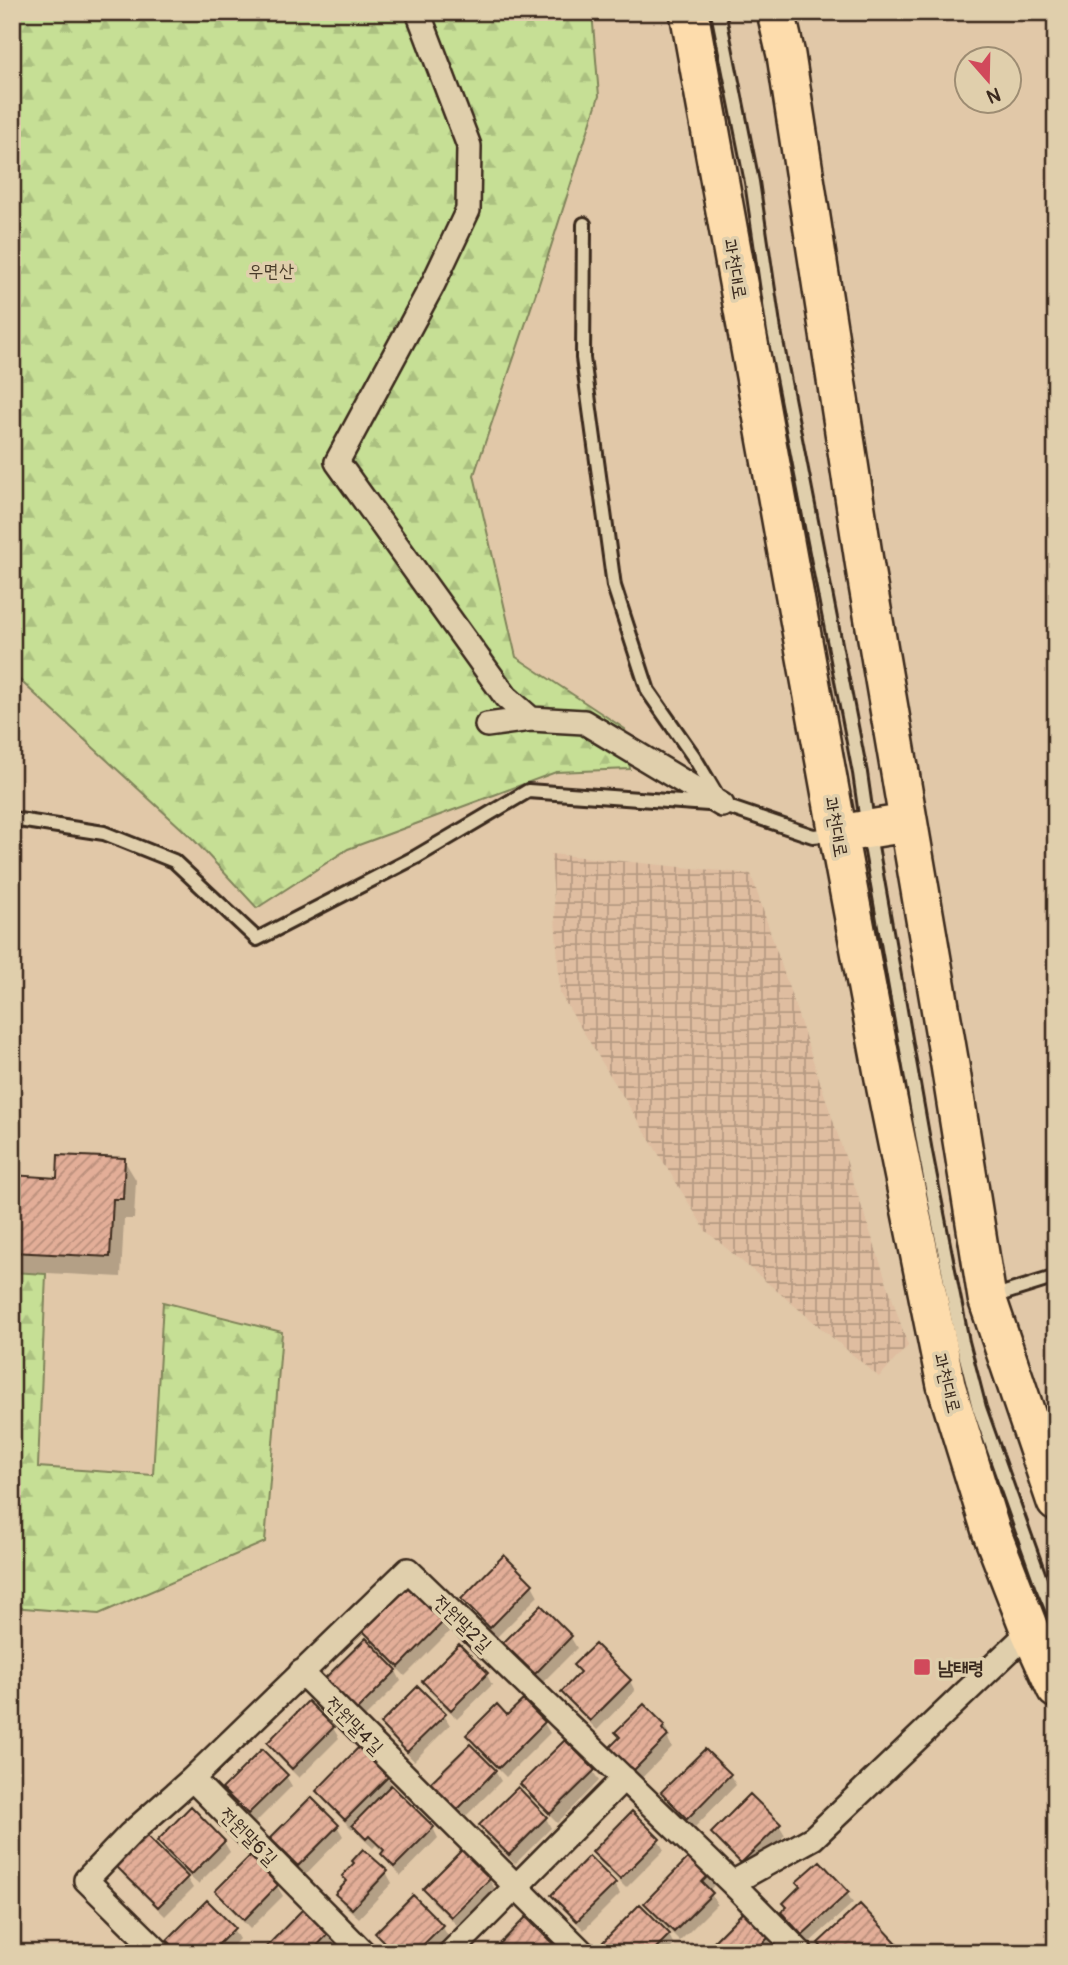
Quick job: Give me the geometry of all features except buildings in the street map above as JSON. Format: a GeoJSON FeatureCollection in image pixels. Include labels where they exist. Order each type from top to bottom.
{"type":"FeatureCollection","features":[{"type":"Feature","properties":{"kind":"main road","name":"과천대로"},"geometry":{"type":"LineString","coordinates":[[690,12],[853,832],[888,1102],[946,1385],[991,1531],[1043,1624],[1056,1689]]}},
{"type":"Feature","properties":{"kind":"main road"},"geometry":{"type":"LineString","coordinates":[[780,18],[868,587],[987,1298],[1056,1502]]}},
{"type":"Feature","properties":{"kind":"main road"},"geometry":{"type":"LineString","coordinates":[[853,832],[907,823]]}},
{"type":"Feature","properties":{"kind":"street"},"geometry":{"type":"LineString","coordinates":[[418,12],[469,146],[468,209],[433,284],[337,461],[506,697],[531,719]]}},
{"type":"Feature","properties":{"kind":"street"},"geometry":{"type":"LineString","coordinates":[[487,725],[531,719],[584,722],[722,805]]}},
{"type":"Feature","properties":{"kind":"street","name":"전원말2길"},"geometry":{"type":"LineString","coordinates":[[301,1672],[408,1570],[733,1883],[801,1953]]}},
{"type":"Feature","properties":{"kind":"street"},"geometry":{"type":"LineString","coordinates":[[733,1883],[813,1838],[1043,1624]]}},
{"type":"Feature","properties":{"kind":"street"},"geometry":{"type":"LineString","coordinates":[[160,1953],[86,1880],[130,1834],[192,1779],[301,1672]]}},
{"type":"Feature","properties":{"kind":"street","name":"전원말4길"},"geometry":{"type":"LineString","coordinates":[[301,1672],[583,1953]]}},
{"type":"Feature","properties":{"kind":"street"},"geometry":{"type":"LineString","coordinates":[[450,1953],[624,1778]]}},
{"type":"Feature","properties":{"kind":"street","name":"전원말6길"},"geometry":{"type":"LineString","coordinates":[[192,1779],[364,1953]]}},
{"type":"Feature","properties":{"kind":"lane"},"geometry":{"type":"LineString","coordinates":[[12,819],[104,833],[174,861],[257,939],[416,857],[528,791],[722,805],[813,836],[853,832],[860,773],[774,331],[752,182],[718,12]]}},
{"type":"Feature","properties":{"kind":"lane"},"geometry":{"type":"LineString","coordinates":[[584,224],[583,358],[614,586],[648,691],[694,757],[722,805]]}},
{"type":"Feature","properties":{"kind":"lane"},"geometry":{"type":"LineString","coordinates":[[987,1298],[1056,1278]]}},
{"type":"Feature","properties":{"kind":"shaded area"},"geometry":{"type":"Polygon","coordinates":[[[551,854],[751,874],[908,1346],[879,1377],[706,1231],[560,994],[551,854]]]}},
{"type":"Feature","properties":{"kind":"green space","name":"우면산"},"geometry":{"type":"Polygon","coordinates":[[[12,12],[592,12],[599,96],[474,475],[516,657],[625,729],[630,769],[556,772],[348,849],[257,908],[194,840],[12,673],[12,12]]]}},
{"type":"Feature","properties":{"kind":"green space"},"geometry":{"type":"Polygon","coordinates":[[[12,1272],[46,1274],[38,1467],[153,1475],[163,1302],[282,1332],[265,1542],[99,1614],[12,1607],[12,1272]]]}},
{"type":"Feature","properties":{"kind":"place","name":"남태령"},"geometry":{"type":"Point","coordinates":[922,1667]}}]}
